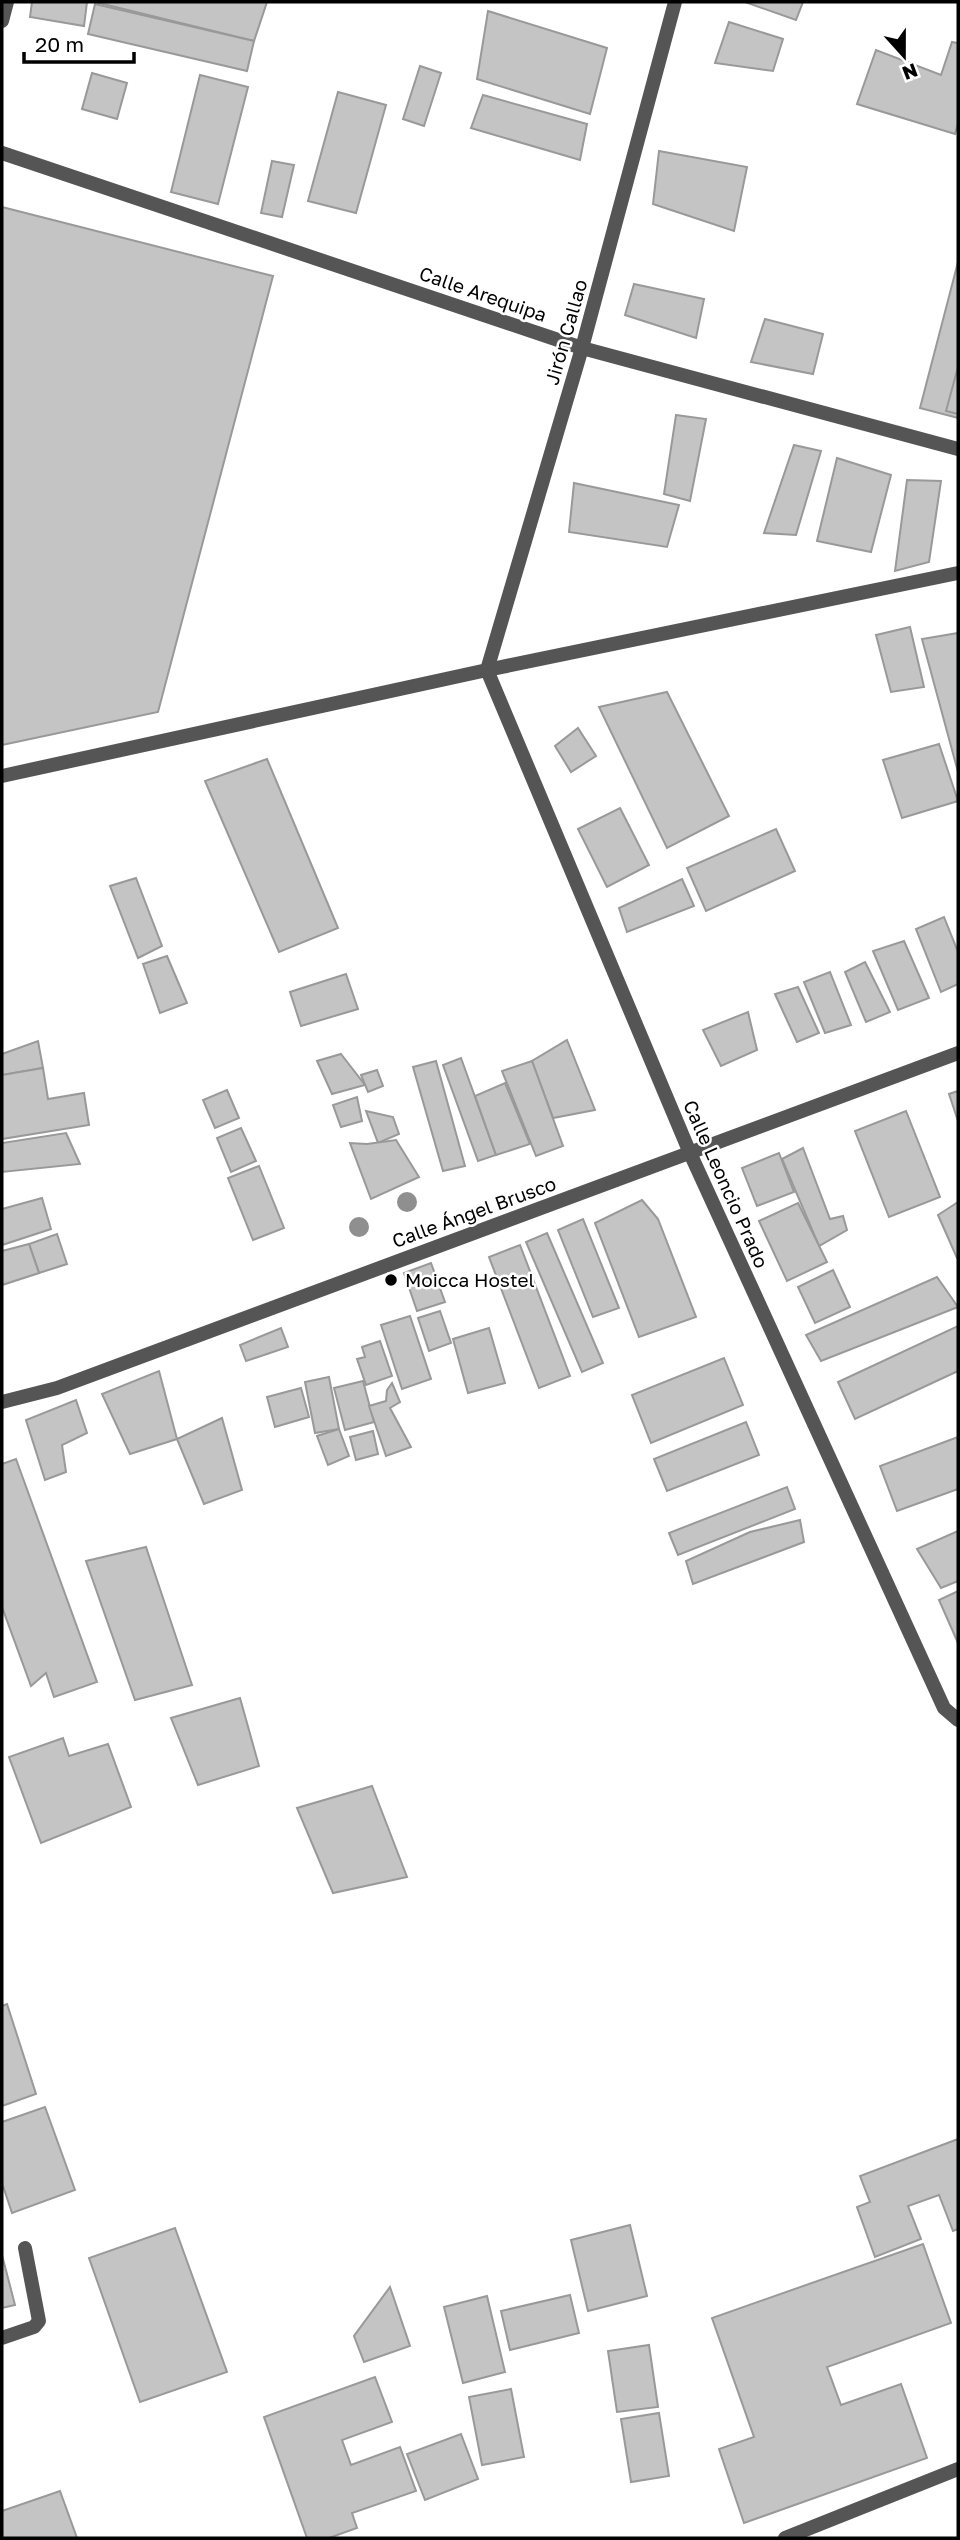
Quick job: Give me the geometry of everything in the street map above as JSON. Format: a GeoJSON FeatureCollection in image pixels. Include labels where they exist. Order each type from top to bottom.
{"type":"FeatureCollection","features":[{"type":"Feature","properties":{"kind":"street"},"geometry":{"type":"LineString","coordinates":[[2,21],[7,2]]}},
{"type":"Feature","properties":{"kind":"street","name":"Jirón Callao"},"geometry":{"type":"LineString","coordinates":[[487,670],[582,348],[675,2]]}},
{"type":"Feature","properties":{"kind":"street","name":"Calle Arequipa"},"geometry":{"type":"LineString","coordinates":[[2,153],[582,348],[958,449]]}},
{"type":"Feature","properties":{"kind":"street"},"geometry":{"type":"LineString","coordinates":[[2,776],[487,670],[958,573]]}},
{"type":"Feature","properties":{"kind":"street","name":"Calle Leoncio Prado"},"geometry":{"type":"LineString","coordinates":[[487,670],[690,1153],[944,1708],[958,1720]]}},
{"type":"Feature","properties":{"kind":"street","name":"Calle Ángel Brusco"},"geometry":{"type":"LineString","coordinates":[[2,1402],[57,1388],[958,1053]]}},
{"type":"Feature","properties":{"kind":"street"},"geometry":{"type":"LineString","coordinates":[[2,2338],[34,2327],[39,2321],[25,2248]]}},
{"type":"Feature","properties":{"kind":"street"},"geometry":{"type":"LineString","coordinates":[[785,2538],[958,2469]]}},
{"type":"Feature","properties":{"kind":"building"},"geometry":{"type":"Polygon","coordinates":[[[32,2],[87,2],[84,26],[30,17],[32,2]]]}},
{"type":"Feature","properties":{"kind":"building"},"geometry":{"type":"Polygon","coordinates":[[[95,2],[267,2],[254,41],[95,2]]]}},
{"type":"Feature","properties":{"kind":"building"},"geometry":{"type":"Polygon","coordinates":[[[745,2],[803,2],[796,20],[745,2]]]}},
{"type":"Feature","properties":{"kind":"building"},"geometry":{"type":"Polygon","coordinates":[[[95,4],[254,41],[247,71],[88,34],[95,4]]]}},
{"type":"Feature","properties":{"kind":"building"},"geometry":{"type":"Polygon","coordinates":[[[488,11],[607,48],[590,114],[477,79],[488,11]]]}},
{"type":"Feature","properties":{"kind":"building"},"geometry":{"type":"Polygon","coordinates":[[[729,22],[783,39],[773,71],[715,63],[729,22]]]}},
{"type":"Feature","properties":{"kind":"building"},"geometry":{"type":"Polygon","coordinates":[[[952,42],[958,43],[958,123],[955,134],[857,104],[876,50],[941,75],[952,42]]]}},
{"type":"Feature","properties":{"kind":"building"},"geometry":{"type":"Polygon","coordinates":[[[420,66],[441,73],[424,126],[403,119],[420,66]]]}},
{"type":"Feature","properties":{"kind":"building"},"geometry":{"type":"Polygon","coordinates":[[[92,73],[127,83],[117,119],[82,109],[92,73]]]}},
{"type":"Feature","properties":{"kind":"building"},"geometry":{"type":"Polygon","coordinates":[[[200,75],[248,87],[218,204],[171,192],[200,75]]]}},
{"type":"Feature","properties":{"kind":"building"},"geometry":{"type":"Polygon","coordinates":[[[338,92],[386,105],[356,213],[308,201],[338,92]]]}},
{"type":"Feature","properties":{"kind":"building"},"geometry":{"type":"Polygon","coordinates":[[[483,95],[587,124],[580,160],[471,128],[483,95]]]}},
{"type":"Feature","properties":{"kind":"building"},"geometry":{"type":"Polygon","coordinates":[[[659,151],[747,167],[734,231],[653,204],[659,151]]]}},
{"type":"Feature","properties":{"kind":"building"},"geometry":{"type":"Polygon","coordinates":[[[272,161],[294,165],[282,217],[261,213],[272,161]]]}},
{"type":"Feature","properties":{"kind":"building"},"geometry":{"type":"Polygon","coordinates":[[[2,207],[273,276],[158,712],[2,745],[2,207]]]}},
{"type":"Feature","properties":{"kind":"building"},"geometry":{"type":"Polygon","coordinates":[[[958,262],[958,418],[920,408],[958,262]]]}},
{"type":"Feature","properties":{"kind":"building"},"geometry":{"type":"Polygon","coordinates":[[[634,284],[704,299],[696,338],[625,315],[634,284]]]}},
{"type":"Feature","properties":{"kind":"building"},"geometry":{"type":"Polygon","coordinates":[[[765,319],[823,334],[813,374],[751,362],[765,319]]]}},
{"type":"Feature","properties":{"kind":"building"},"geometry":{"type":"Polygon","coordinates":[[[958,367],[958,414],[946,411],[958,367]]]}},
{"type":"Feature","properties":{"kind":"building"},"geometry":{"type":"Polygon","coordinates":[[[676,415],[706,419],[690,501],[664,494],[676,415]]]}},
{"type":"Feature","properties":{"kind":"building"},"geometry":{"type":"Polygon","coordinates":[[[794,445],[821,451],[796,535],[764,533],[794,445]]]}},
{"type":"Feature","properties":{"kind":"building"},"geometry":{"type":"Polygon","coordinates":[[[837,458],[891,475],[871,552],[817,541],[837,458]]]}},
{"type":"Feature","properties":{"kind":"building"},"geometry":{"type":"Polygon","coordinates":[[[907,480],[941,481],[929,562],[895,571],[907,480]]]}},
{"type":"Feature","properties":{"kind":"building"},"geometry":{"type":"Polygon","coordinates":[[[574,483],[679,505],[667,547],[569,532],[574,483]]]}},
{"type":"Feature","properties":{"kind":"building"},"geometry":{"type":"Polygon","coordinates":[[[910,627],[924,687],[891,692],[876,635],[910,627]]]}},
{"type":"Feature","properties":{"kind":"building"},"geometry":{"type":"Polygon","coordinates":[[[958,633],[958,772],[922,639],[958,633]]]}},
{"type":"Feature","properties":{"kind":"building"},"geometry":{"type":"Polygon","coordinates":[[[667,692],[729,816],[667,848],[599,707],[667,692]]]}},
{"type":"Feature","properties":{"kind":"building"},"geometry":{"type":"Polygon","coordinates":[[[578,728],[596,756],[571,772],[555,746],[578,728]]]}},
{"type":"Feature","properties":{"kind":"building"},"geometry":{"type":"Polygon","coordinates":[[[939,744],[958,801],[902,818],[883,760],[939,744]]]}},
{"type":"Feature","properties":{"kind":"building"},"geometry":{"type":"Polygon","coordinates":[[[267,759],[338,928],[279,952],[205,781],[267,759]]]}},
{"type":"Feature","properties":{"kind":"building"},"geometry":{"type":"Polygon","coordinates":[[[620,808],[649,865],[607,887],[578,829],[620,808]]]}},
{"type":"Feature","properties":{"kind":"building"},"geometry":{"type":"Polygon","coordinates":[[[776,829],[795,871],[706,911],[687,868],[776,829]]]}},
{"type":"Feature","properties":{"kind":"building"},"geometry":{"type":"Polygon","coordinates":[[[136,878],[162,946],[138,958],[110,886],[136,878]]]}},
{"type":"Feature","properties":{"kind":"building"},"geometry":{"type":"Polygon","coordinates":[[[682,879],[694,906],[627,932],[619,908],[682,879]]]}},
{"type":"Feature","properties":{"kind":"building"},"geometry":{"type":"Polygon","coordinates":[[[944,917],[958,952],[958,984],[941,992],[916,929],[944,917]]]}},
{"type":"Feature","properties":{"kind":"building"},"geometry":{"type":"Polygon","coordinates":[[[904,941],[929,998],[898,1010],[873,951],[904,941]]]}},
{"type":"Feature","properties":{"kind":"building"},"geometry":{"type":"Polygon","coordinates":[[[167,956],[187,1003],[160,1013],[143,964],[167,956]]]}},
{"type":"Feature","properties":{"kind":"building"},"geometry":{"type":"Polygon","coordinates":[[[865,962],[890,1012],[866,1022],[845,972],[865,962]]]}},
{"type":"Feature","properties":{"kind":"building"},"geometry":{"type":"Polygon","coordinates":[[[830,972],[851,1025],[825,1033],[804,982],[830,972]]]}},
{"type":"Feature","properties":{"kind":"building"},"geometry":{"type":"Polygon","coordinates":[[[346,974],[358,1009],[301,1026],[290,992],[346,974]]]}},
{"type":"Feature","properties":{"kind":"building"},"geometry":{"type":"Polygon","coordinates":[[[798,987],[819,1033],[797,1042],[775,994],[798,987]]]}},
{"type":"Feature","properties":{"kind":"building"},"geometry":{"type":"Polygon","coordinates":[[[748,1012],[757,1050],[721,1066],[703,1030],[748,1012]]]}},
{"type":"Feature","properties":{"kind":"building"},"geometry":{"type":"Polygon","coordinates":[[[567,1040],[595,1110],[553,1118],[532,1061],[567,1040]]]}},
{"type":"Feature","properties":{"kind":"building"},"geometry":{"type":"Polygon","coordinates":[[[38,1041],[43,1068],[2,1075],[2,1054],[38,1041]]]}},
{"type":"Feature","properties":{"kind":"building"},"geometry":{"type":"Polygon","coordinates":[[[341,1054],[365,1085],[332,1094],[317,1061],[341,1054]]]}},
{"type":"Feature","properties":{"kind":"building"},"geometry":{"type":"Polygon","coordinates":[[[461,1058],[496,1155],[478,1161],[443,1065],[461,1058]]]}},
{"type":"Feature","properties":{"kind":"building"},"geometry":{"type":"Polygon","coordinates":[[[436,1061],[465,1166],[443,1171],[413,1067],[436,1061]]]}},
{"type":"Feature","properties":{"kind":"building"},"geometry":{"type":"Polygon","coordinates":[[[532,1061],[563,1146],[536,1156],[502,1071],[532,1061]]]}},
{"type":"Feature","properties":{"kind":"building"},"geometry":{"type":"Polygon","coordinates":[[[43,1068],[48,1099],[84,1093],[89,1125],[2,1139],[2,1075],[43,1068]]]}},
{"type":"Feature","properties":{"kind":"building"},"geometry":{"type":"Polygon","coordinates":[[[377,1070],[383,1086],[368,1092],[361,1075],[377,1070]]]}},
{"type":"Feature","properties":{"kind":"building"},"geometry":{"type":"Polygon","coordinates":[[[505,1083],[530,1144],[496,1155],[475,1096],[505,1083]]]}},
{"type":"Feature","properties":{"kind":"building"},"geometry":{"type":"Polygon","coordinates":[[[227,1090],[239,1118],[215,1128],[203,1100],[227,1090]]]}},
{"type":"Feature","properties":{"kind":"building"},"geometry":{"type":"Polygon","coordinates":[[[958,1091],[958,1121],[949,1094],[958,1091]]]}},
{"type":"Feature","properties":{"kind":"building"},"geometry":{"type":"Polygon","coordinates":[[[357,1097],[362,1121],[341,1127],[333,1105],[357,1097]]]}},
{"type":"Feature","properties":{"kind":"building"},"geometry":{"type":"Polygon","coordinates":[[[366,1111],[393,1117],[399,1134],[378,1143],[366,1111]]]}},
{"type":"Feature","properties":{"kind":"building"},"geometry":{"type":"Polygon","coordinates":[[[906,1111],[940,1197],[889,1217],[855,1131],[906,1111]]]}},
{"type":"Feature","properties":{"kind":"building"},"geometry":{"type":"Polygon","coordinates":[[[241,1128],[256,1161],[231,1172],[217,1138],[241,1128]]]}},
{"type":"Feature","properties":{"kind":"building"},"geometry":{"type":"Polygon","coordinates":[[[66,1133],[80,1164],[2,1172],[2,1143],[66,1133]]]}},
{"type":"Feature","properties":{"kind":"building"},"geometry":{"type":"Polygon","coordinates":[[[396,1140],[419,1177],[371,1199],[350,1143],[367,1144],[396,1140]]]}},
{"type":"Feature","properties":{"kind":"building"},"geometry":{"type":"Polygon","coordinates":[[[803,1148],[830,1219],[843,1216],[847,1230],[819,1246],[782,1159],[803,1148]]]}},
{"type":"Feature","properties":{"kind":"building"},"geometry":{"type":"Polygon","coordinates":[[[779,1153],[794,1192],[757,1206],[742,1168],[779,1153]]]}},
{"type":"Feature","properties":{"kind":"building"},"geometry":{"type":"Polygon","coordinates":[[[259,1166],[284,1228],[253,1240],[228,1178],[259,1166]]]}},
{"type":"Feature","properties":{"kind":"building"},"geometry":{"type":"Polygon","coordinates":[[[42,1198],[51,1229],[2,1245],[2,1209],[42,1198]]]}},
{"type":"Feature","properties":{"kind":"building"},"geometry":{"type":"Polygon","coordinates":[[[642,1200],[658,1219],[696,1317],[639,1337],[595,1223],[642,1200]]]}},
{"type":"Feature","properties":{"kind":"building"},"geometry":{"type":"Polygon","coordinates":[[[958,1202],[958,1258],[957,1258],[938,1215],[958,1202]]]}},
{"type":"Feature","properties":{"kind":"building"},"geometry":{"type":"Polygon","coordinates":[[[798,1203],[827,1262],[787,1281],[759,1221],[798,1203]]]}},
{"type":"Feature","properties":{"kind":"building"},"geometry":{"type":"Polygon","coordinates":[[[583,1219],[619,1308],[593,1317],[558,1230],[583,1219]]]}},
{"type":"Feature","properties":{"kind":"building"},"geometry":{"type":"Polygon","coordinates":[[[547,1233],[603,1363],[582,1372],[526,1242],[547,1233]]]}},
{"type":"Feature","properties":{"kind":"building"},"geometry":{"type":"Polygon","coordinates":[[[57,1234],[67,1264],[39,1273],[29,1244],[57,1234]]]}},
{"type":"Feature","properties":{"kind":"building"},"geometry":{"type":"Polygon","coordinates":[[[29,1244],[39,1273],[2,1285],[2,1251],[29,1244]]]}},
{"type":"Feature","properties":{"kind":"building"},"geometry":{"type":"Polygon","coordinates":[[[520,1245],[570,1376],[539,1388],[489,1257],[520,1245]]]}},
{"type":"Feature","properties":{"kind":"building"},"geometry":{"type":"Polygon","coordinates":[[[431,1263],[445,1302],[417,1311],[404,1273],[431,1263]]]}},
{"type":"Feature","properties":{"kind":"building"},"geometry":{"type":"Polygon","coordinates":[[[833,1270],[850,1307],[815,1323],[798,1287],[833,1270]]]}},
{"type":"Feature","properties":{"kind":"building"},"geometry":{"type":"Polygon","coordinates":[[[937,1277],[958,1307],[821,1361],[806,1335],[937,1277]]]}},
{"type":"Feature","properties":{"kind":"building"},"geometry":{"type":"Polygon","coordinates":[[[440,1311],[451,1343],[429,1351],[418,1318],[440,1311]]]}},
{"type":"Feature","properties":{"kind":"building"},"geometry":{"type":"Polygon","coordinates":[[[410,1316],[431,1379],[402,1389],[381,1325],[410,1316]]]}},
{"type":"Feature","properties":{"kind":"building"},"geometry":{"type":"Polygon","coordinates":[[[958,1326],[958,1371],[855,1419],[838,1382],[958,1326]]]}},
{"type":"Feature","properties":{"kind":"building"},"geometry":{"type":"Polygon","coordinates":[[[281,1328],[288,1347],[246,1361],[240,1345],[281,1328]]]}},
{"type":"Feature","properties":{"kind":"building"},"geometry":{"type":"Polygon","coordinates":[[[489,1328],[505,1383],[468,1393],[453,1339],[489,1328]]]}},
{"type":"Feature","properties":{"kind":"building"},"geometry":{"type":"Polygon","coordinates":[[[380,1341],[392,1376],[366,1385],[357,1359],[365,1357],[362,1347],[380,1341]]]}},
{"type":"Feature","properties":{"kind":"building"},"geometry":{"type":"Polygon","coordinates":[[[724,1358],[743,1405],[651,1443],[632,1395],[724,1358]]]}},
{"type":"Feature","properties":{"kind":"building"},"geometry":{"type":"Polygon","coordinates":[[[159,1371],[177,1439],[130,1454],[102,1394],[159,1371]]]}},
{"type":"Feature","properties":{"kind":"building"},"geometry":{"type":"Polygon","coordinates":[[[329,1377],[339,1429],[315,1433],[305,1382],[329,1377]]]}},
{"type":"Feature","properties":{"kind":"building"},"geometry":{"type":"Polygon","coordinates":[[[363,1381],[374,1422],[345,1430],[334,1388],[363,1381]]]}},
{"type":"Feature","properties":{"kind":"building"},"geometry":{"type":"Polygon","coordinates":[[[392,1383],[400,1402],[390,1408],[411,1447],[386,1456],[369,1406],[386,1401],[387,1390],[392,1383]]]}},
{"type":"Feature","properties":{"kind":"building"},"geometry":{"type":"Polygon","coordinates":[[[301,1388],[309,1417],[275,1427],[267,1397],[301,1388]]]}},
{"type":"Feature","properties":{"kind":"building"},"geometry":{"type":"Polygon","coordinates":[[[76,1400],[87,1433],[62,1445],[66,1472],[45,1480],[26,1420],[76,1400]]]}},
{"type":"Feature","properties":{"kind":"building"},"geometry":{"type":"Polygon","coordinates":[[[222,1418],[242,1490],[204,1504],[177,1439],[222,1418]]]}},
{"type":"Feature","properties":{"kind":"building"},"geometry":{"type":"Polygon","coordinates":[[[746,1422],[759,1455],[667,1491],[654,1459],[746,1422]]]}},
{"type":"Feature","properties":{"kind":"building"},"geometry":{"type":"Polygon","coordinates":[[[339,1429],[349,1456],[328,1465],[317,1436],[339,1429]]]}},
{"type":"Feature","properties":{"kind":"building"},"geometry":{"type":"Polygon","coordinates":[[[373,1431],[378,1454],[356,1460],[350,1437],[373,1431]]]}},
{"type":"Feature","properties":{"kind":"building"},"geometry":{"type":"Polygon","coordinates":[[[958,1437],[958,1489],[897,1511],[880,1466],[958,1437]]]}},
{"type":"Feature","properties":{"kind":"building"},"geometry":{"type":"Polygon","coordinates":[[[16,1459],[97,1682],[54,1697],[46,1673],[31,1686],[2,1607],[2,1464],[16,1459]]]}},
{"type":"Feature","properties":{"kind":"building"},"geometry":{"type":"Polygon","coordinates":[[[787,1487],[795,1509],[678,1555],[669,1533],[787,1487]]]}},
{"type":"Feature","properties":{"kind":"building"},"geometry":{"type":"Polygon","coordinates":[[[800,1520],[804,1542],[693,1584],[686,1561],[750,1532],[800,1520]]]}},
{"type":"Feature","properties":{"kind":"building"},"geometry":{"type":"Polygon","coordinates":[[[958,1531],[958,1581],[941,1588],[917,1549],[958,1531]]]}},
{"type":"Feature","properties":{"kind":"building"},"geometry":{"type":"Polygon","coordinates":[[[146,1547],[192,1685],[135,1700],[86,1561],[146,1547]]]}},
{"type":"Feature","properties":{"kind":"building"},"geometry":{"type":"Polygon","coordinates":[[[958,1591],[958,1643],[939,1600],[958,1591]]]}},
{"type":"Feature","properties":{"kind":"building"},"geometry":{"type":"Polygon","coordinates":[[[240,1698],[259,1766],[198,1785],[171,1718],[240,1698]]]}},
{"type":"Feature","properties":{"kind":"building"},"geometry":{"type":"Polygon","coordinates":[[[63,1738],[69,1756],[108,1744],[131,1807],[41,1843],[9,1757],[63,1738]]]}},
{"type":"Feature","properties":{"kind":"building"},"geometry":{"type":"Polygon","coordinates":[[[372,1786],[407,1877],[333,1893],[297,1808],[372,1786]]]}},
{"type":"Feature","properties":{"kind":"building"},"geometry":{"type":"Polygon","coordinates":[[[7,2004],[36,2094],[2,2106],[2,2006],[7,2004]]]}},
{"type":"Feature","properties":{"kind":"building"},"geometry":{"type":"Polygon","coordinates":[[[45,2107],[75,2190],[12,2213],[2,2183],[2,2122],[45,2107]]]}},
{"type":"Feature","properties":{"kind":"building"},"geometry":{"type":"Polygon","coordinates":[[[958,2139],[958,2229],[953,2231],[939,2195],[908,2206],[921,2239],[875,2257],[857,2207],[870,2202],[860,2176],[958,2139]]]}},
{"type":"Feature","properties":{"kind":"building"},"geometry":{"type":"Polygon","coordinates":[[[630,2225],[647,2296],[588,2311],[571,2240],[630,2225]]]}},
{"type":"Feature","properties":{"kind":"building"},"geometry":{"type":"Polygon","coordinates":[[[175,2228],[227,2372],[140,2402],[89,2258],[175,2228]]]}},
{"type":"Feature","properties":{"kind":"building"},"geometry":{"type":"Polygon","coordinates":[[[923,2244],[951,2323],[827,2367],[841,2405],[901,2384],[927,2458],[744,2523],[719,2449],[754,2437],[712,2318],[923,2244]]]}},
{"type":"Feature","properties":{"kind":"building"},"geometry":{"type":"Polygon","coordinates":[[[2,2255],[15,2305],[2,2308],[2,2255]]]}},
{"type":"Feature","properties":{"kind":"building"},"geometry":{"type":"Polygon","coordinates":[[[390,2287],[410,2346],[364,2362],[354,2336],[390,2287]]]}},
{"type":"Feature","properties":{"kind":"building"},"geometry":{"type":"Polygon","coordinates":[[[570,2295],[579,2333],[510,2350],[501,2311],[570,2295]]]}},
{"type":"Feature","properties":{"kind":"building"},"geometry":{"type":"Polygon","coordinates":[[[487,2296],[505,2372],[463,2383],[444,2307],[487,2296]]]}},
{"type":"Feature","properties":{"kind":"building"},"geometry":{"type":"Polygon","coordinates":[[[649,2345],[658,2407],[617,2412],[608,2351],[649,2345]]]}},
{"type":"Feature","properties":{"kind":"building"},"geometry":{"type":"Polygon","coordinates":[[[375,2377],[392,2422],[342,2440],[351,2465],[400,2447],[416,2491],[352,2513],[357,2528],[329,2538],[307,2538],[264,2417],[375,2377]]]}},
{"type":"Feature","properties":{"kind":"building"},"geometry":{"type":"Polygon","coordinates":[[[511,2389],[524,2457],[482,2465],[469,2397],[511,2389]]]}},
{"type":"Feature","properties":{"kind":"building"},"geometry":{"type":"Polygon","coordinates":[[[659,2413],[669,2476],[631,2482],[621,2419],[659,2413]]]}},
{"type":"Feature","properties":{"kind":"building"},"geometry":{"type":"Polygon","coordinates":[[[461,2434],[478,2479],[425,2500],[407,2454],[461,2434]]]}},
{"type":"Feature","properties":{"kind":"building"},"geometry":{"type":"Polygon","coordinates":[[[60,2491],[77,2538],[2,2538],[2,2511],[60,2491]]]}},
{"type":"Feature","properties":{"kind":"place","name":"Moicca Hostel"},"geometry":{"type":"Point","coordinates":[391,1280]}}]}
